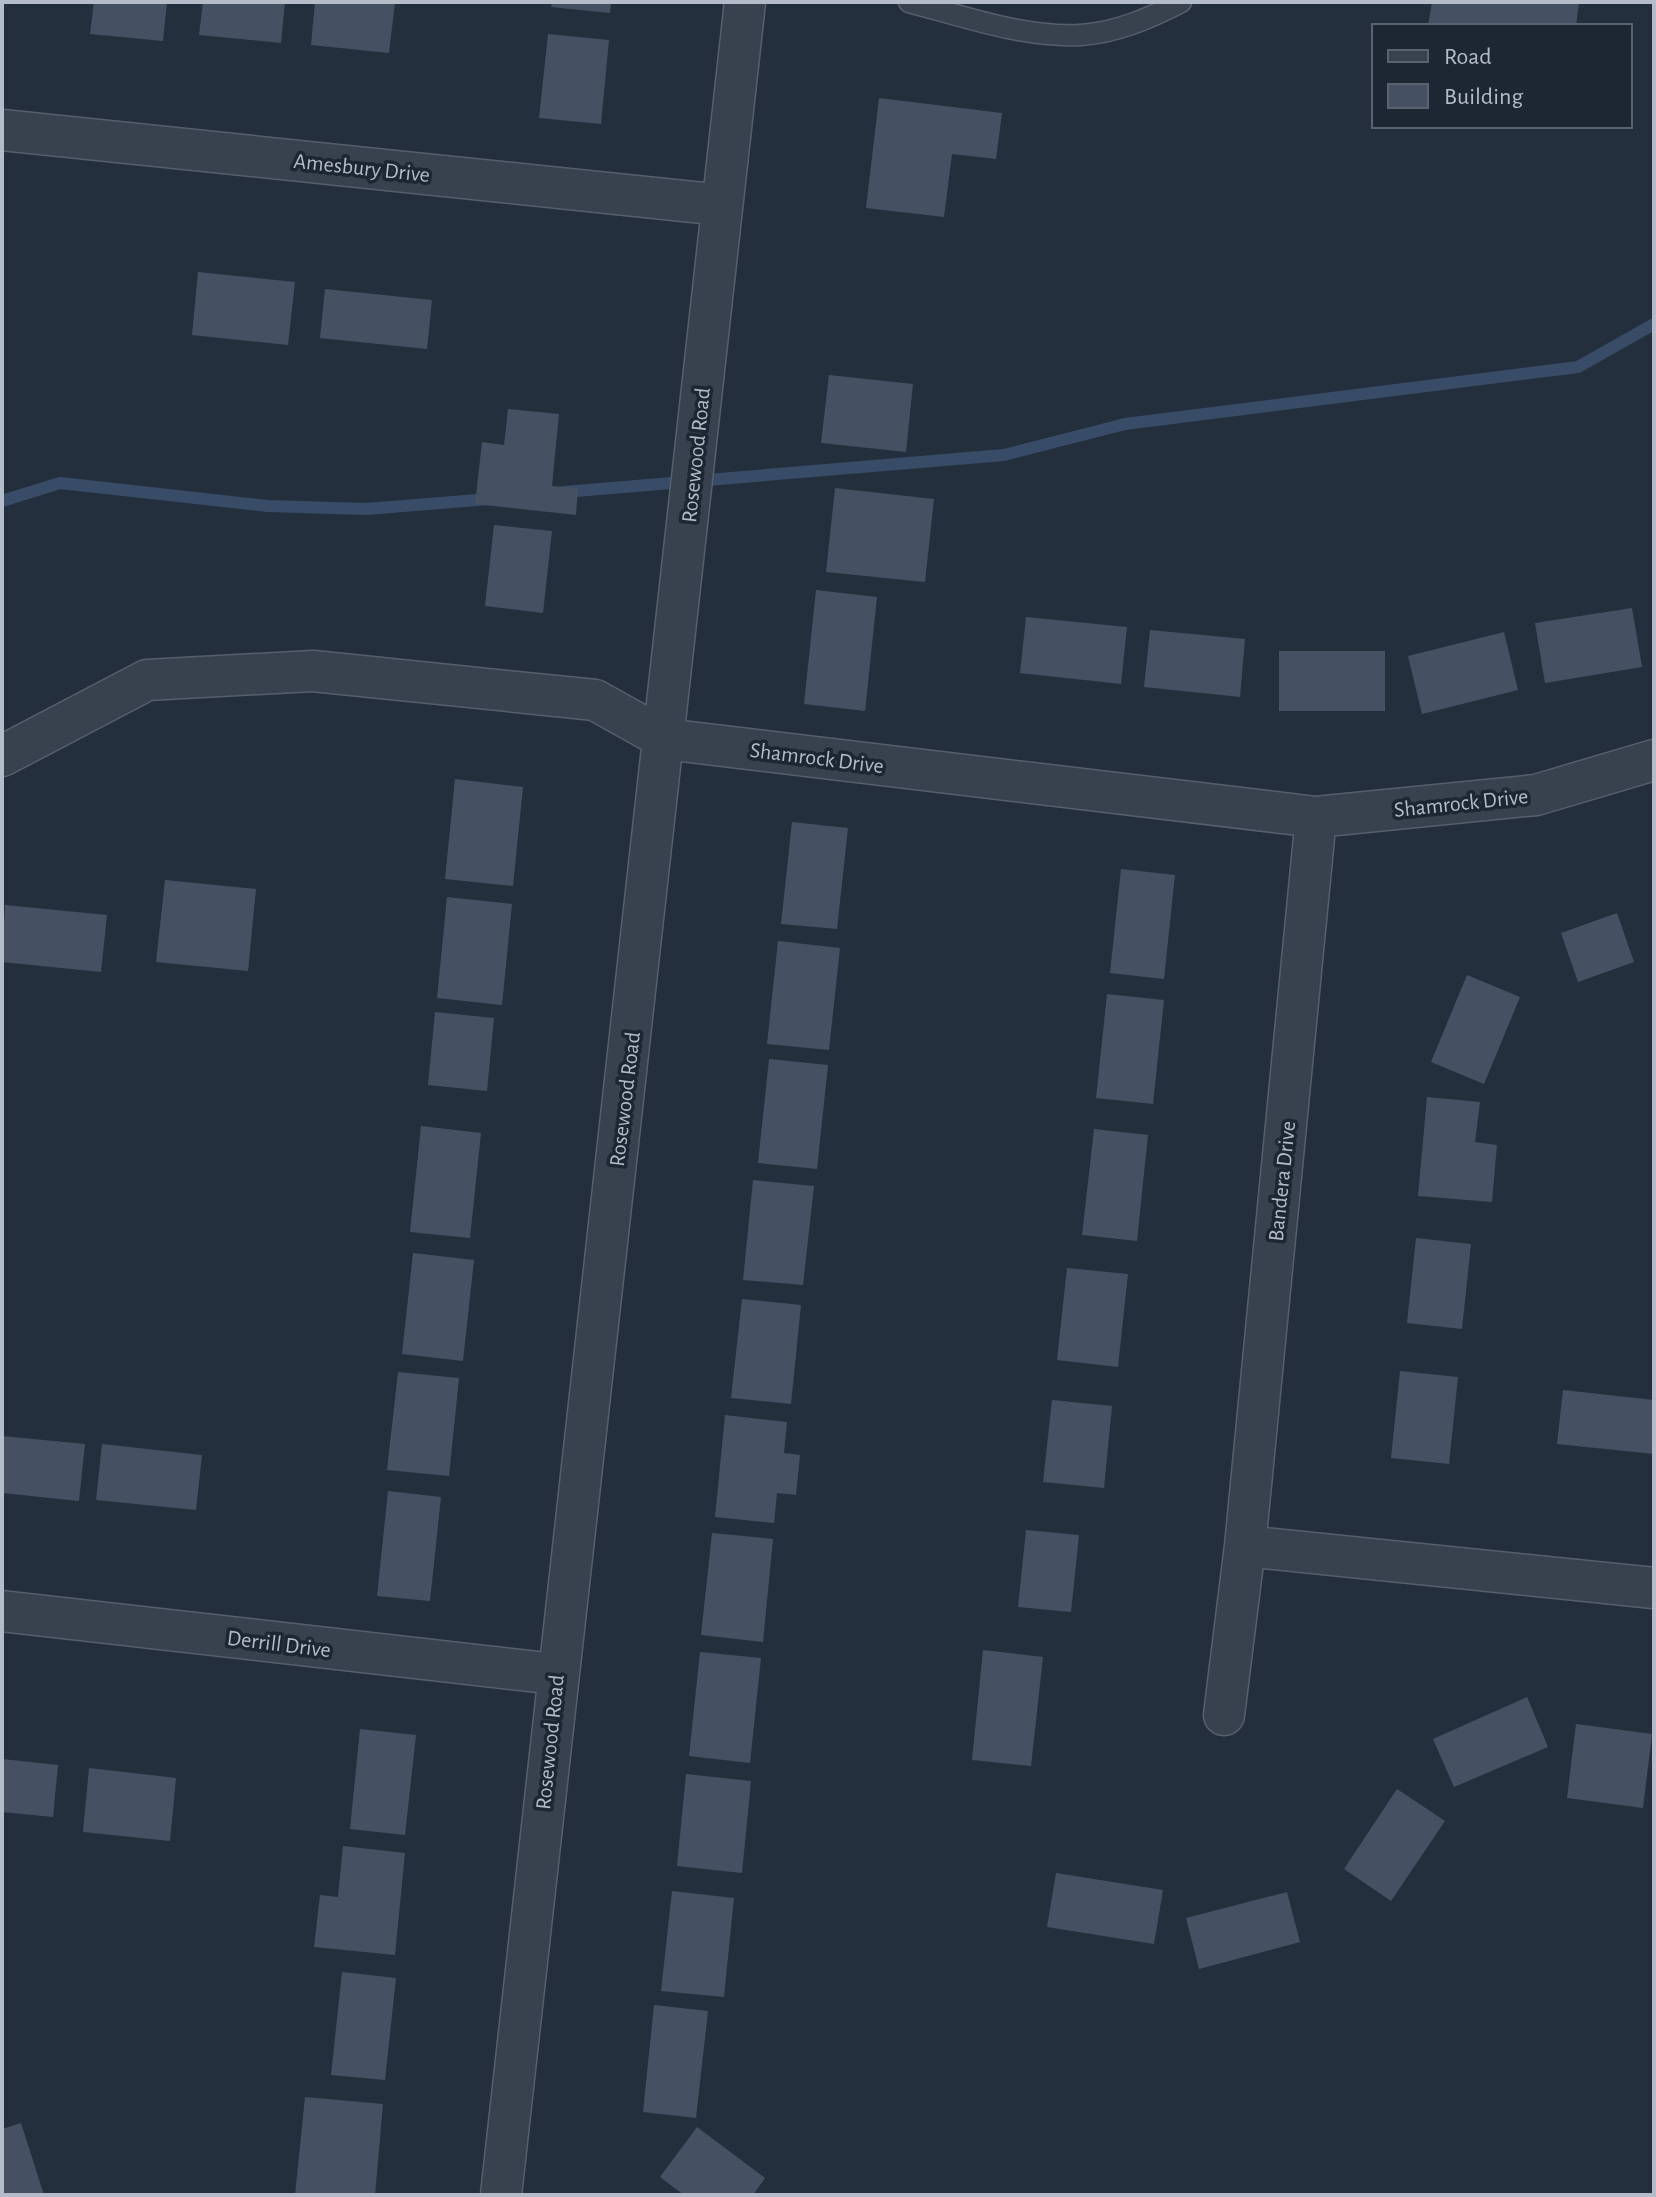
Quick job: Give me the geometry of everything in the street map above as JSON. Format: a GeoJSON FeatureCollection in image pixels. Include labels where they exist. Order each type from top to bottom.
{"type":"FeatureCollection","features":[{"type":"Feature","properties":{"kind":"street","name":"Rosewood Road"},"geometry":{"type":"LineString","coordinates":[[501,2195],[556,1674],[665,739],[745,2]]}},
{"type":"Feature","properties":{"kind":"street","name":"Amesbury Drive"},"geometry":{"type":"LineString","coordinates":[[2,130],[722,205]]}},
{"type":"Feature","properties":{"kind":"street","name":"Shamrock Drive"},"geometry":{"type":"LineString","coordinates":[[2,756],[147,680],[313,671],[595,700],[665,739],[1316,817],[1536,795],[1654,760]]}},
{"type":"Feature","properties":{"kind":"street","name":"Bandera Drive"},"geometry":{"type":"LineString","coordinates":[[1224,1715],[1245,1546],[1316,817]]}},
{"type":"Feature","properties":{"kind":"street"},"geometry":{"type":"LineString","coordinates":[[1245,1546],[1654,1588]]}},
{"type":"Feature","properties":{"kind":"street","name":"Derrill Drive"},"geometry":{"type":"LineString","coordinates":[[2,1611],[556,1674]]}},
{"type":"Feature","properties":{"kind":"lane"},"geometry":{"type":"LineString","coordinates":[[909,2],[1011,27],[1080,35],[1127,27],[1181,2]]}},
{"type":"Feature","properties":{"kind":"building"},"geometry":{"type":"Polygon","coordinates":[[[94,2],[167,2],[163,41],[90,34],[94,2]]]}},
{"type":"Feature","properties":{"kind":"building"},"geometry":{"type":"Polygon","coordinates":[[[203,2],[285,2],[281,43],[199,35],[203,2]]]}},
{"type":"Feature","properties":{"kind":"building"},"geometry":{"type":"Polygon","coordinates":[[[315,2],[395,2],[389,53],[311,45],[315,2]]]}},
{"type":"Feature","properties":{"kind":"building"},"geometry":{"type":"Polygon","coordinates":[[[552,2],[611,2],[610,13],[551,7],[552,2]]]}},
{"type":"Feature","properties":{"kind":"building"},"geometry":{"type":"Polygon","coordinates":[[[1432,2],[1579,2],[1576,24],[1428,24],[1432,2]]]}},
{"type":"Feature","properties":{"kind":"building"},"geometry":{"type":"Polygon","coordinates":[[[548,34],[609,40],[601,124],[539,118],[548,34]]]}},
{"type":"Feature","properties":{"kind":"building"},"geometry":{"type":"Polygon","coordinates":[[[879,98],[1002,113],[996,159],[952,154],[944,217],[866,208],[879,98]]]}},
{"type":"Feature","properties":{"kind":"building"},"geometry":{"type":"Polygon","coordinates":[[[198,272],[295,282],[288,345],[192,335],[198,272]]]}},
{"type":"Feature","properties":{"kind":"building"},"geometry":{"type":"Polygon","coordinates":[[[325,289],[432,300],[427,349],[320,338],[325,289]]]}},
{"type":"Feature","properties":{"kind":"building"},"geometry":{"type":"Polygon","coordinates":[[[829,375],[913,384],[906,452],[821,443],[829,375]]]}},
{"type":"Feature","properties":{"kind":"building"},"geometry":{"type":"Polygon","coordinates":[[[508,409],[559,414],[552,486],[578,488],[576,515],[475,504],[482,442],[504,445],[508,409]]]}},
{"type":"Feature","properties":{"kind":"building"},"geometry":{"type":"Polygon","coordinates":[[[835,488],[934,499],[925,582],[826,572],[835,488]]]}},
{"type":"Feature","properties":{"kind":"building"},"geometry":{"type":"Polygon","coordinates":[[[494,525],[552,531],[543,613],[485,606],[494,525]]]}},
{"type":"Feature","properties":{"kind":"building"},"geometry":{"type":"Polygon","coordinates":[[[816,590],[877,597],[865,711],[804,704],[816,590]]]}},
{"type":"Feature","properties":{"kind":"building"},"geometry":{"type":"Polygon","coordinates":[[[1632,608],[1642,667],[1545,683],[1535,623],[1632,608]]]}},
{"type":"Feature","properties":{"kind":"building"},"geometry":{"type":"Polygon","coordinates":[[[1026,617],[1127,627],[1121,684],[1020,673],[1026,617]]]}},
{"type":"Feature","properties":{"kind":"building"},"geometry":{"type":"Polygon","coordinates":[[[1150,630],[1245,639],[1240,697],[1144,687],[1150,630]]]}},
{"type":"Feature","properties":{"kind":"building"},"geometry":{"type":"Polygon","coordinates":[[[1504,632],[1518,690],[1422,714],[1408,656],[1504,632]]]}},
{"type":"Feature","properties":{"kind":"building"},"geometry":{"type":"Polygon","coordinates":[[[1279,651],[1385,651],[1385,711],[1279,711],[1279,651]]]}},
{"type":"Feature","properties":{"kind":"building"},"geometry":{"type":"Polygon","coordinates":[[[455,779],[523,787],[513,886],[445,879],[455,779]]]}},
{"type":"Feature","properties":{"kind":"building"},"geometry":{"type":"Polygon","coordinates":[[[792,822],[848,828],[837,929],[781,924],[792,822]]]}},
{"type":"Feature","properties":{"kind":"building"},"geometry":{"type":"Polygon","coordinates":[[[1121,869],[1175,875],[1164,979],[1110,973],[1121,869]]]}},
{"type":"Feature","properties":{"kind":"building"},"geometry":{"type":"Polygon","coordinates":[[[165,880],[256,889],[248,971],[156,962],[165,880]]]}},
{"type":"Feature","properties":{"kind":"building"},"geometry":{"type":"Polygon","coordinates":[[[447,897],[512,904],[502,1005],[437,998],[447,897]]]}},
{"type":"Feature","properties":{"kind":"building"},"geometry":{"type":"Polygon","coordinates":[[[5,905],[107,915],[101,972],[2,962],[5,905]]]}},
{"type":"Feature","properties":{"kind":"building"},"geometry":{"type":"Polygon","coordinates":[[[1617,913],[1634,962],[1578,982],[1561,933],[1617,913]]]}},
{"type":"Feature","properties":{"kind":"building"},"geometry":{"type":"Polygon","coordinates":[[[778,941],[840,948],[829,1050],[767,1044],[778,941]]]}},
{"type":"Feature","properties":{"kind":"building"},"geometry":{"type":"Polygon","coordinates":[[[1467,975],[1520,997],[1484,1084],[1431,1062],[1467,975]]]}},
{"type":"Feature","properties":{"kind":"building"},"geometry":{"type":"Polygon","coordinates":[[[1107,994],[1164,1000],[1153,1104],[1096,1098],[1107,994]]]}},
{"type":"Feature","properties":{"kind":"building"},"geometry":{"type":"Polygon","coordinates":[[[435,1012],[494,1018],[487,1091],[428,1085],[435,1012]]]}},
{"type":"Feature","properties":{"kind":"building"},"geometry":{"type":"Polygon","coordinates":[[[769,1059],[828,1065],[817,1169],[758,1163],[769,1059]]]}},
{"type":"Feature","properties":{"kind":"building"},"geometry":{"type":"Polygon","coordinates":[[[1427,1097],[1480,1102],[1475,1142],[1497,1145],[1492,1202],[1418,1196],[1427,1097]]]}},
{"type":"Feature","properties":{"kind":"building"},"geometry":{"type":"Polygon","coordinates":[[[421,1126],[481,1133],[470,1238],[410,1232],[421,1126]]]}},
{"type":"Feature","properties":{"kind":"building"},"geometry":{"type":"Polygon","coordinates":[[[1094,1129],[1148,1135],[1137,1241],[1082,1235],[1094,1129]]]}},
{"type":"Feature","properties":{"kind":"building"},"geometry":{"type":"Polygon","coordinates":[[[753,1180],[814,1186],[803,1285],[743,1280],[753,1180]]]}},
{"type":"Feature","properties":{"kind":"building"},"geometry":{"type":"Polygon","coordinates":[[[1416,1238],[1471,1244],[1462,1329],[1407,1323],[1416,1238]]]}},
{"type":"Feature","properties":{"kind":"building"},"geometry":{"type":"Polygon","coordinates":[[[413,1253],[474,1260],[463,1361],[402,1354],[413,1253]]]}},
{"type":"Feature","properties":{"kind":"building"},"geometry":{"type":"Polygon","coordinates":[[[1067,1268],[1128,1274],[1118,1367],[1057,1360],[1067,1268]]]}},
{"type":"Feature","properties":{"kind":"building"},"geometry":{"type":"Polygon","coordinates":[[[742,1299],[801,1305],[791,1404],[731,1398],[742,1299]]]}},
{"type":"Feature","properties":{"kind":"building"},"geometry":{"type":"Polygon","coordinates":[[[1400,1371],[1458,1377],[1449,1464],[1391,1458],[1400,1371]]]}},
{"type":"Feature","properties":{"kind":"building"},"geometry":{"type":"Polygon","coordinates":[[[398,1372],[459,1378],[449,1476],[387,1470],[398,1372]]]}},
{"type":"Feature","properties":{"kind":"building"},"geometry":{"type":"Polygon","coordinates":[[[1563,1390],[1654,1400],[1654,1454],[1557,1444],[1563,1390]]]}},
{"type":"Feature","properties":{"kind":"building"},"geometry":{"type":"Polygon","coordinates":[[[1052,1400],[1112,1406],[1104,1488],[1043,1482],[1052,1400]]]}},
{"type":"Feature","properties":{"kind":"building"},"geometry":{"type":"Polygon","coordinates":[[[725,1415],[787,1422],[784,1453],[800,1455],[796,1495],[777,1493],[774,1523],[715,1517],[725,1415]]]}},
{"type":"Feature","properties":{"kind":"building"},"geometry":{"type":"Polygon","coordinates":[[[2,1436],[85,1444],[79,1501],[2,1493],[2,1436]]]}},
{"type":"Feature","properties":{"kind":"building"},"geometry":{"type":"Polygon","coordinates":[[[102,1444],[202,1455],[196,1510],[96,1500],[102,1444]]]}},
{"type":"Feature","properties":{"kind":"building"},"geometry":{"type":"Polygon","coordinates":[[[388,1491],[441,1497],[430,1601],[377,1596],[388,1491]]]}},
{"type":"Feature","properties":{"kind":"building"},"geometry":{"type":"Polygon","coordinates":[[[1026,1530],[1079,1535],[1071,1612],[1018,1607],[1026,1530]]]}},
{"type":"Feature","properties":{"kind":"building"},"geometry":{"type":"Polygon","coordinates":[[[712,1533],[773,1539],[763,1642],[701,1635],[712,1533]]]}},
{"type":"Feature","properties":{"kind":"building"},"geometry":{"type":"Polygon","coordinates":[[[983,1650],[1043,1657],[1031,1766],[972,1760],[983,1650]]]}},
{"type":"Feature","properties":{"kind":"building"},"geometry":{"type":"Polygon","coordinates":[[[700,1652],[761,1658],[750,1763],[689,1756],[700,1652]]]}},
{"type":"Feature","properties":{"kind":"building"},"geometry":{"type":"Polygon","coordinates":[[[1527,1697],[1548,1747],[1454,1787],[1433,1739],[1527,1697]]]}},
{"type":"Feature","properties":{"kind":"building"},"geometry":{"type":"Polygon","coordinates":[[[1576,1724],[1652,1734],[1643,1808],[1567,1798],[1576,1724]]]}},
{"type":"Feature","properties":{"kind":"building"},"geometry":{"type":"Polygon","coordinates":[[[360,1729],[416,1735],[405,1835],[350,1829],[360,1729]]]}},
{"type":"Feature","properties":{"kind":"building"},"geometry":{"type":"Polygon","coordinates":[[[2,1759],[58,1765],[53,1817],[2,1812],[2,1759]]]}},
{"type":"Feature","properties":{"kind":"building"},"geometry":{"type":"Polygon","coordinates":[[[89,1768],[176,1778],[170,1841],[83,1832],[89,1768]]]}},
{"type":"Feature","properties":{"kind":"building"},"geometry":{"type":"Polygon","coordinates":[[[686,1774],[751,1781],[742,1873],[677,1866],[686,1774]]]}},
{"type":"Feature","properties":{"kind":"building"},"geometry":{"type":"Polygon","coordinates":[[[1397,1789],[1445,1821],[1391,1901],[1344,1869],[1397,1789]]]}},
{"type":"Feature","properties":{"kind":"building"},"geometry":{"type":"Polygon","coordinates":[[[343,1846],[405,1853],[395,1955],[314,1947],[320,1895],[338,1897],[343,1846]]]}},
{"type":"Feature","properties":{"kind":"building"},"geometry":{"type":"Polygon","coordinates":[[[1056,1873],[1163,1890],[1154,1944],[1047,1927],[1056,1873]]]}},
{"type":"Feature","properties":{"kind":"building"},"geometry":{"type":"Polygon","coordinates":[[[672,1891],[734,1898],[724,1997],[661,1991],[672,1891]]]}},
{"type":"Feature","properties":{"kind":"building"},"geometry":{"type":"Polygon","coordinates":[[[1287,1892],[1300,1942],[1199,1969],[1186,1918],[1287,1892]]]}},
{"type":"Feature","properties":{"kind":"building"},"geometry":{"type":"Polygon","coordinates":[[[342,1972],[396,1978],[385,2080],[331,2075],[342,1972]]]}},
{"type":"Feature","properties":{"kind":"building"},"geometry":{"type":"Polygon","coordinates":[[[654,2005],[708,2011],[696,2118],[643,2112],[654,2005]]]}},
{"type":"Feature","properties":{"kind":"building"},"geometry":{"type":"Polygon","coordinates":[[[305,2097],[383,2104],[375,2195],[295,2195],[305,2097]]]}},
{"type":"Feature","properties":{"kind":"building"},"geometry":{"type":"Polygon","coordinates":[[[21,2123],[44,2195],[2,2195],[2,2129],[21,2123]]]}},
{"type":"Feature","properties":{"kind":"building"},"geometry":{"type":"Polygon","coordinates":[[[697,2127],[765,2178],[753,2195],[684,2195],[660,2177],[697,2127]]]}},
{"type":"Feature","properties":{"kind":"waterway"},"geometry":{"type":"LineString","coordinates":[[564,492],[1004,455],[1125,424],[1578,367],[1654,324]]}},
{"type":"Feature","properties":{"kind":"waterway"},"geometry":{"type":"LineString","coordinates":[[2,501],[60,483],[268,506],[366,509],[490,499]]}}]}
